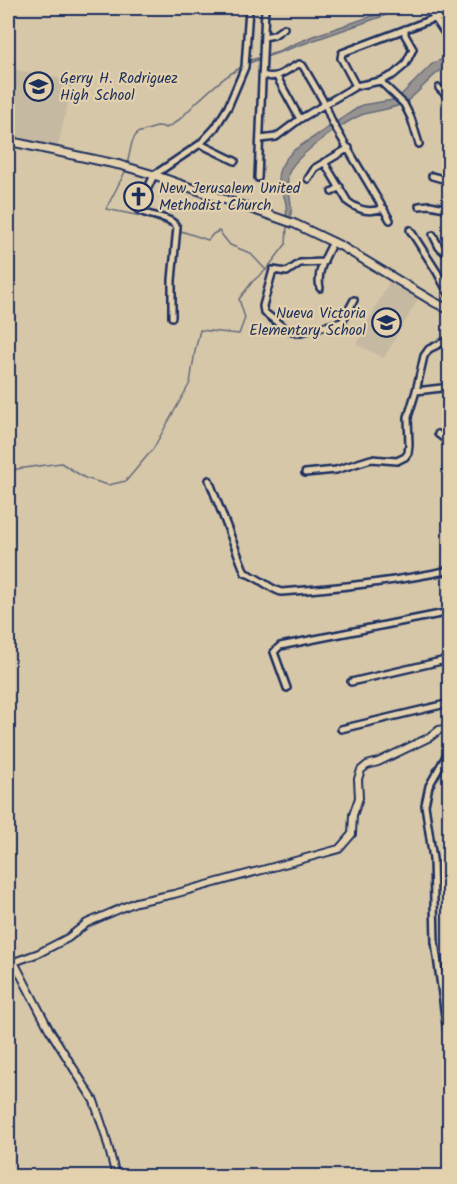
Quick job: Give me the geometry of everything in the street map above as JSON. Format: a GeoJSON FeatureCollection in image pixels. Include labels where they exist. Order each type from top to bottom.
{"type":"FeatureCollection","features":[{"type":"Feature","properties":{"kind":"main road"},"geometry":{"type":"LineString","coordinates":[[8,141],[129,167],[296,224],[333,242],[450,310]]}},
{"type":"Feature","properties":{"kind":"street"},"geometry":{"type":"LineString","coordinates":[[172,317],[172,280],[177,227],[172,221],[144,213],[139,207],[154,175],[200,144],[215,128],[228,107],[245,64],[249,8]]}},
{"type":"Feature","properties":{"kind":"street"},"geometry":{"type":"LineString","coordinates":[[258,178],[265,8]]}},
{"type":"Feature","properties":{"kind":"street"},"geometry":{"type":"LineString","coordinates":[[428,8],[450,41]]}},
{"type":"Feature","properties":{"kind":"street"},"geometry":{"type":"LineString","coordinates":[[356,86],[342,58],[342,53],[435,18],[450,17]]}},
{"type":"Feature","properties":{"kind":"street"},"geometry":{"type":"LineString","coordinates":[[264,37],[274,35],[284,28]]}},
{"type":"Feature","properties":{"kind":"street"},"geometry":{"type":"LineString","coordinates":[[261,139],[276,137],[300,119],[356,86],[380,81],[399,70],[405,65],[413,49],[405,35],[405,29]]}},
{"type":"Feature","properties":{"kind":"street"},"geometry":{"type":"LineString","coordinates":[[263,75],[277,77],[295,65],[303,66],[325,104],[332,122],[390,220]]}},
{"type":"Feature","properties":{"kind":"street"},"geometry":{"type":"LineString","coordinates":[[277,77],[300,119]]}},
{"type":"Feature","properties":{"kind":"street"},"geometry":{"type":"LineString","coordinates":[[380,81],[404,104],[419,144]]}},
{"type":"Feature","properties":{"kind":"street"},"geometry":{"type":"LineString","coordinates":[[439,88],[450,99]]}},
{"type":"Feature","properties":{"kind":"street"},"geometry":{"type":"LineString","coordinates":[[450,134],[450,144]]}},
{"type":"Feature","properties":{"kind":"street"},"geometry":{"type":"LineString","coordinates":[[200,144],[235,161]]}},
{"type":"Feature","properties":{"kind":"street"},"geometry":{"type":"LineString","coordinates":[[308,179],[315,168],[348,148]]}},
{"type":"Feature","properties":{"kind":"street"},"geometry":{"type":"LineString","coordinates":[[324,162],[348,202],[357,208],[372,212],[384,208]]}},
{"type":"Feature","properties":{"kind":"street"},"geometry":{"type":"LineString","coordinates":[[432,176],[450,181]]}},
{"type":"Feature","properties":{"kind":"street"},"geometry":{"type":"LineString","coordinates":[[332,192],[339,188]]}},
{"type":"Feature","properties":{"kind":"street"},"geometry":{"type":"LineString","coordinates":[[419,206],[430,205],[450,209]]}},
{"type":"Feature","properties":{"kind":"street"},"geometry":{"type":"LineString","coordinates":[[410,230],[450,296]]}},
{"type":"Feature","properties":{"kind":"street"},"geometry":{"type":"LineString","coordinates":[[433,235],[450,257]]}},
{"type":"Feature","properties":{"kind":"street"},"geometry":{"type":"LineString","coordinates":[[320,288],[318,280],[333,242]]}},
{"type":"Feature","properties":{"kind":"street"},"geometry":{"type":"LineString","coordinates":[[324,262],[300,263],[287,272],[273,270],[262,306],[264,312],[283,327],[297,333],[342,322],[354,300]]}},
{"type":"Feature","properties":{"kind":"street"},"geometry":{"type":"LineString","coordinates":[[305,473],[336,470],[371,459],[397,461],[405,457],[409,445],[408,417],[421,365],[427,351],[450,339]]}},
{"type":"Feature","properties":{"kind":"street"},"geometry":{"type":"LineString","coordinates":[[416,391],[450,387]]}},
{"type":"Feature","properties":{"kind":"street"},"geometry":{"type":"LineString","coordinates":[[438,434],[450,443]]}},
{"type":"Feature","properties":{"kind":"street"},"geometry":{"type":"LineString","coordinates":[[209,480],[245,573],[260,580],[272,590],[281,592],[344,587],[450,570]]}},
{"type":"Feature","properties":{"kind":"street"},"geometry":{"type":"LineString","coordinates":[[287,688],[274,652],[280,646],[450,612]]}},
{"type":"Feature","properties":{"kind":"street"},"geometry":{"type":"LineString","coordinates":[[351,682],[450,659]]}},
{"type":"Feature","properties":{"kind":"street"},"geometry":{"type":"LineString","coordinates":[[341,729],[450,704]]}},
{"type":"Feature","properties":{"kind":"street"},"geometry":{"type":"LineString","coordinates":[[14,962],[39,953],[68,938],[87,923],[136,902],[174,894],[339,849],[351,834],[353,815],[359,798],[358,779],[364,768],[430,737],[439,730],[450,727]]}},
{"type":"Feature","properties":{"kind":"street"},"geometry":{"type":"LineString","coordinates":[[450,749],[429,786],[425,805],[433,859],[435,942],[450,1054]]}},
{"type":"Feature","properties":{"kind":"street"},"geometry":{"type":"LineString","coordinates":[[8,958],[14,962],[49,1029],[94,1101],[116,1176]]}},
{"type":"Feature","properties":{"kind":"shaded area"},"geometry":{"type":"Polygon","coordinates":[[[396,8],[406,8],[249,63],[250,60],[269,55],[313,36],[396,8]]]}},
{"type":"Feature","properties":{"kind":"shaded area"},"geometry":{"type":"Polygon","coordinates":[[[449,56],[449,68],[446,67],[440,71],[404,103],[356,117],[303,155],[288,174],[291,211],[290,220],[286,218],[285,199],[278,178],[284,161],[294,150],[362,105],[393,100],[432,64],[449,56]]]}},
{"type":"Feature","properties":{"kind":"shaded area"},"geometry":{"type":"Polygon","coordinates":[[[8,68],[73,81],[56,154],[9,142],[11,132],[8,131],[8,68]]]}},
{"type":"Feature","properties":{"kind":"shaded area","name":"Nueva Victoria Elementary School"},"geometry":{"type":"Polygon","coordinates":[[[389,282],[418,299],[384,358],[356,344],[389,282]]]}},
{"type":"Feature","properties":{"kind":"waterway"},"geometry":{"type":"LineString","coordinates":[[127,165],[132,142],[137,133],[171,125],[219,82],[242,67]]}},
{"type":"Feature","properties":{"kind":"waterway"},"geometry":{"type":"LineString","coordinates":[[126,170],[106,209],[146,217],[174,228]]}},
{"type":"Feature","properties":{"kind":"waterway"},"geometry":{"type":"LineString","coordinates":[[8,472],[61,463],[85,478],[108,485],[126,481],[153,449],[190,383],[200,330],[239,334],[245,318],[239,299],[286,244],[287,226]]}},
{"type":"Feature","properties":{"kind":"waterway"},"geometry":{"type":"LineString","coordinates":[[178,230],[208,240],[219,231],[230,245],[250,253],[265,269]]}},
{"type":"Feature","properties":{"kind":"place","name":"Gerry H. Rodriguez High School"},"geometry":{"type":"Point","coordinates":[39,87]}},
{"type":"Feature","properties":{"kind":"place","name":"New Jerusalem United Methodist Church"},"geometry":{"type":"Point","coordinates":[138,197]}},
{"type":"Feature","properties":{"kind":"place","name":"Nueva Victoria Elementary School"},"geometry":{"type":"Point","coordinates":[387,322]}}]}
